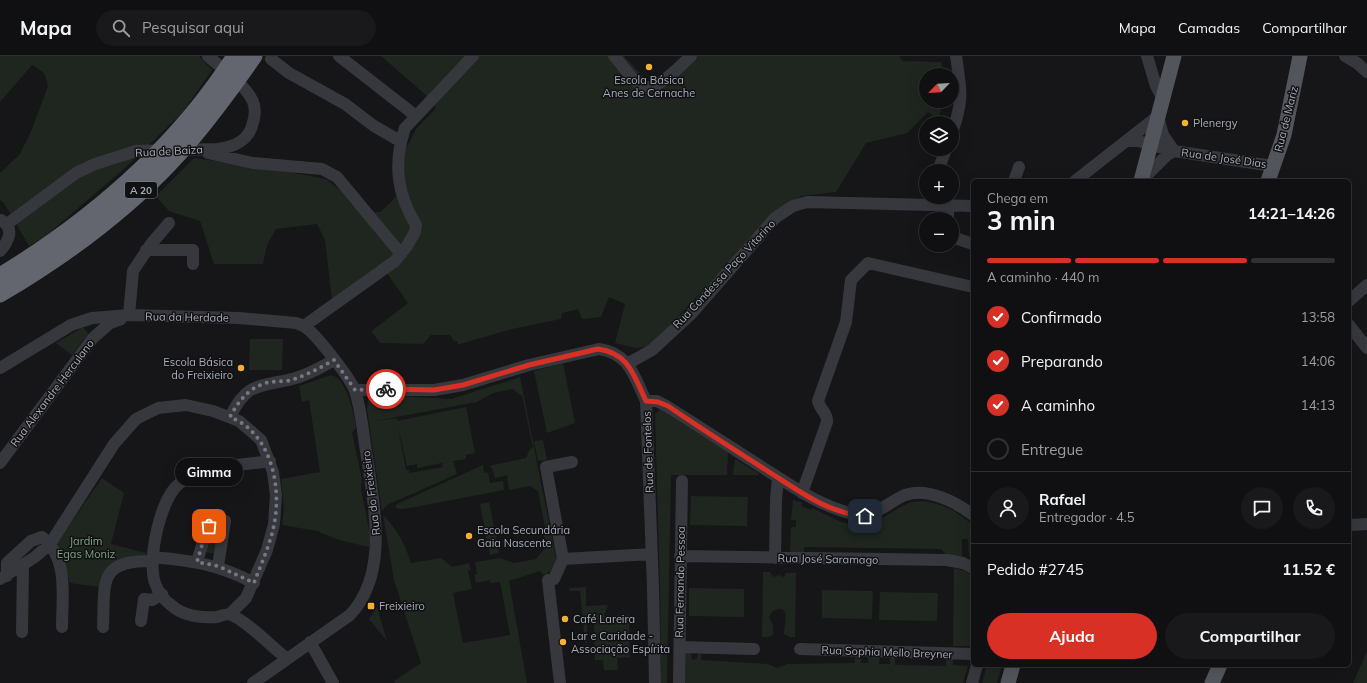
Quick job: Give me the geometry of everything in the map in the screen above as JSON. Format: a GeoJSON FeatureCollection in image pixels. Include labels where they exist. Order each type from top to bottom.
{"type":"FeatureCollection","features":[{"type":"Feature","properties":{"kind":"highway","name":"A 20"},"geometry":{"type":"LineString","coordinates":[[0,276],[42,251],[82,221],[134,176],[171,138],[208,95],[235,56]]}},
{"type":"Feature","properties":{"kind":"highway","name":"A 20"},"geometry":{"type":"LineString","coordinates":[[0,294],[85,238],[148,183],[188,144],[224,98],[254,56]]}},
{"type":"Feature","properties":{"kind":"main road","name":"Rua de Mariz"},"geometry":{"type":"LineString","coordinates":[[1269,179],[1284,134],[1300,56]]}},
{"type":"Feature","properties":{"kind":"main road"},"geometry":{"type":"LineString","coordinates":[[1142,179],[1172,58]]}},
{"type":"Feature","properties":{"kind":"main road"},"geometry":{"type":"LineString","coordinates":[[1008,683],[1012,667]]}},
{"type":"Feature","properties":{"kind":"main road"},"geometry":{"type":"LineString","coordinates":[[1212,683],[1219,667]]}},
{"type":"Feature","properties":{"kind":"street","name":"Rua de Baiza"},"geometry":{"type":"LineString","coordinates":[[3,221],[76,173],[95,164],[136,151],[230,147],[241,142],[251,130],[255,113],[254,105],[250,95],[208,56]]}},
{"type":"Feature","properties":{"kind":"street"},"geometry":{"type":"LineString","coordinates":[[339,56],[416,116]]}},
{"type":"Feature","properties":{"kind":"street"},"geometry":{"type":"LineString","coordinates":[[355,390],[323,345],[304,326],[395,261],[415,232],[416,226],[406,208],[400,190],[398,164],[400,141],[405,128],[473,56]]}},
{"type":"Feature","properties":{"kind":"street"},"geometry":{"type":"LineString","coordinates":[[614,56],[637,82],[644,87],[652,87],[660,83],[691,56]]}},
{"type":"Feature","properties":{"kind":"street"},"geometry":{"type":"LineString","coordinates":[[956,56],[962,96],[958,116]]}},
{"type":"Feature","properties":{"kind":"street"},"geometry":{"type":"LineString","coordinates":[[1345,56],[1357,63],[1367,72]]}},
{"type":"Feature","properties":{"kind":"street"},"geometry":{"type":"LineString","coordinates":[[1148,59],[1155,66],[1162,67],[1172,58]]}},
{"type":"Feature","properties":{"kind":"street"},"geometry":{"type":"LineString","coordinates":[[271,59],[288,73],[345,104],[374,126],[400,141]]}},
{"type":"Feature","properties":{"kind":"street"},"geometry":{"type":"LineString","coordinates":[[1148,59],[1156,86],[1163,99]]}},
{"type":"Feature","properties":{"kind":"street"},"geometry":{"type":"LineString","coordinates":[[1078,179],[1158,116]]}},
{"type":"Feature","properties":{"kind":"street","name":"Rua de José Dias"},"geometry":{"type":"LineString","coordinates":[[1158,116],[1163,135],[1174,151]]}},
{"type":"Feature","properties":{"kind":"street"},"geometry":{"type":"LineString","coordinates":[[1128,141],[1138,141],[1151,145]]}},
{"type":"Feature","properties":{"kind":"street","name":"Rua de José Dias"},"geometry":{"type":"LineString","coordinates":[[1151,145],[1174,151],[1273,166]]}},
{"type":"Feature","properties":{"kind":"street"},"geometry":{"type":"LineString","coordinates":[[206,149],[208,153],[253,163],[322,169],[337,177],[401,254]]}},
{"type":"Feature","properties":{"kind":"street","name":"Rua de José Dias"},"geometry":{"type":"LineString","coordinates":[[1143,179],[1167,155],[1174,151]]}},
{"type":"Feature","properties":{"kind":"street"},"geometry":{"type":"LineString","coordinates":[[1015,179],[1019,168]]}},
{"type":"Feature","properties":{"kind":"street","name":"Rua Condessa Paço Vitorino"},"geometry":{"type":"LineString","coordinates":[[627,364],[652,350],[692,313],[775,218],[793,206],[807,202],[919,201]]}},
{"type":"Feature","properties":{"kind":"street","name":"Rua Condessa Paço Vitorino"},"geometry":{"type":"LineString","coordinates":[[943,204],[971,206]]}},
{"type":"Feature","properties":{"kind":"street"},"geometry":{"type":"LineString","coordinates":[[948,205],[948,212]]}},
{"type":"Feature","properties":{"kind":"street"},"geometry":{"type":"LineString","coordinates":[[0,251],[8,242],[10,236],[3,221]]}},
{"type":"Feature","properties":{"kind":"street"},"geometry":{"type":"LineString","coordinates":[[129,315],[133,271],[146,250],[169,223]]}},
{"type":"Feature","properties":{"kind":"street"},"geometry":{"type":"LineString","coordinates":[[959,239],[971,243]]}},
{"type":"Feature","properties":{"kind":"street"},"geometry":{"type":"LineString","coordinates":[[146,250],[193,250],[193,264]]}},
{"type":"Feature","properties":{"kind":"street"},"geometry":{"type":"LineString","coordinates":[[802,493],[827,422],[826,414],[819,406],[818,402],[846,322],[851,280],[868,263],[971,287]]}},
{"type":"Feature","properties":{"kind":"street"},"geometry":{"type":"LineString","coordinates":[[1351,299],[1367,285]]}},
{"type":"Feature","properties":{"kind":"street","name":"Rua da Herdade"},"geometry":{"type":"LineString","coordinates":[[0,368],[71,325],[92,318],[129,315],[239,318],[287,322],[304,326]]}},
{"type":"Feature","properties":{"kind":"street","name":"Rua Alexandre Herculano"},"geometry":{"type":"LineString","coordinates":[[0,463],[93,338],[110,323],[129,315]]}},
{"type":"Feature","properties":{"kind":"street"},"geometry":{"type":"LineString","coordinates":[[1351,327],[1367,348]]}},
{"type":"Feature","properties":{"kind":"street","name":"Rua de Fontelos"},"geometry":{"type":"LineString","coordinates":[[355,390],[434,390],[463,385],[529,365],[598,349],[617,354],[627,364],[646,401],[655,683]]}},
{"type":"Feature","properties":{"kind":"street"},"geometry":{"type":"LineString","coordinates":[[230,417],[238,402],[251,389],[269,382],[289,380],[305,375],[334,360]]}},
{"type":"Feature","properties":{"kind":"street","name":"Rua do Freixieiro"},"geometry":{"type":"LineString","coordinates":[[253,683],[286,658],[350,615],[360,604],[366,593],[372,567],[376,530],[361,420],[355,390]]}},
{"type":"Feature","properties":{"kind":"street"},"geometry":{"type":"LineString","coordinates":[[646,401],[658,402],[668,406],[782,481],[823,504],[856,515],[865,516],[905,495],[924,493],[956,504],[971,514]]}},
{"type":"Feature","properties":{"kind":"street"},"geometry":{"type":"LineString","coordinates":[[3,578],[50,544],[114,444],[136,419],[158,408],[186,405],[213,411],[240,421],[261,440],[270,461],[276,495],[274,524],[267,550],[254,583],[246,598],[230,614],[218,617],[188,614],[172,606],[162,594],[155,582],[155,534],[169,497],[179,484],[192,475],[270,461]]}},
{"type":"Feature","properties":{"kind":"street"},"geometry":{"type":"LineString","coordinates":[[560,683],[548,580],[554,579],[563,559],[546,467],[572,462]]}},
{"type":"Feature","properties":{"kind":"street","name":"Rua Fernando Pessoa"},"geometry":{"type":"LineString","coordinates":[[679,683],[682,481]]}},
{"type":"Feature","properties":{"kind":"street"},"geometry":{"type":"LineString","coordinates":[[779,558],[784,499],[782,481]]}},
{"type":"Feature","properties":{"kind":"street"},"geometry":{"type":"LineString","coordinates":[[197,562],[205,535],[214,517],[225,521],[218,566]]}},
{"type":"Feature","properties":{"kind":"street"},"geometry":{"type":"LineString","coordinates":[[1351,525],[1367,524]]}},
{"type":"Feature","properties":{"kind":"street"},"geometry":{"type":"LineString","coordinates":[[3,578],[7,563],[31,541],[42,537],[50,544],[58,560],[63,578],[62,627]]}},
{"type":"Feature","properties":{"kind":"street"},"geometry":{"type":"LineString","coordinates":[[563,559],[652,554]]}},
{"type":"Feature","properties":{"kind":"street","name":"Rua José Saramago"},"geometry":{"type":"LineString","coordinates":[[680,556],[946,560],[963,563],[971,567]]}},
{"type":"Feature","properties":{"kind":"street"},"geometry":{"type":"LineString","coordinates":[[103,627],[105,581],[108,573],[123,563],[154,559],[197,562],[218,566],[254,583]]}},
{"type":"Feature","properties":{"kind":"street"},"geometry":{"type":"LineString","coordinates":[[22,632],[23,565]]}},
{"type":"Feature","properties":{"kind":"street"},"geometry":{"type":"LineString","coordinates":[[141,621],[144,599],[152,600],[162,594]]}},
{"type":"Feature","properties":{"kind":"street"},"geometry":{"type":"LineString","coordinates":[[230,614],[239,619],[286,658]]}},
{"type":"Feature","properties":{"kind":"street"},"geometry":{"type":"LineString","coordinates":[[310,642],[333,683]]}},
{"type":"Feature","properties":{"kind":"street"},"geometry":{"type":"LineString","coordinates":[[680,647],[754,649]]}},
{"type":"Feature","properties":{"kind":"street","name":"Rua Sophia Mello Breyner"},"geometry":{"type":"LineString","coordinates":[[800,649],[971,654]]}},
{"type":"Feature","properties":{"kind":"street"},"geometry":{"type":"LineString","coordinates":[[972,683],[976,667]]}},
{"type":"Feature","properties":{"kind":"green space"},"geometry":{"type":"Polygon","coordinates":[[[0,56],[199,56],[212,70],[182,113],[126,167],[48,234],[29,246],[4,203],[0,200],[0,173],[20,154],[32,129],[48,86],[44,73],[32,65],[0,102],[0,56]]]}},
{"type":"Feature","properties":{"kind":"green space"},"geometry":{"type":"Polygon","coordinates":[[[381,56],[624,56],[649,83],[651,94],[696,56],[899,56],[903,61],[941,62],[942,68],[919,68],[919,108],[940,108],[941,111],[938,116],[934,116],[928,112],[924,116],[919,116],[919,121],[907,133],[866,143],[836,192],[801,196],[782,207],[650,346],[636,348],[615,343],[625,304],[609,297],[601,317],[582,319],[578,309],[562,313],[561,319],[512,329],[460,344],[458,344],[457,341],[454,341],[450,335],[431,335],[423,344],[380,343],[372,332],[373,330],[408,303],[386,272],[377,266],[332,299],[325,240],[317,224],[276,229],[267,245],[263,264],[214,264],[200,221],[169,211],[156,196],[194,158],[278,170],[326,179],[341,191],[353,206],[369,213],[380,212],[392,201],[400,190],[405,151],[416,129],[436,108],[428,97],[381,56]]]}},
{"type":"Feature","properties":{"kind":"green space"},"geometry":{"type":"Polygon","coordinates":[[[84,328],[88,334],[72,355],[56,343],[84,328]]]}},
{"type":"Feature","properties":{"kind":"green space"},"geometry":{"type":"Polygon","coordinates":[[[250,339],[283,339],[282,370],[249,370],[250,339]]]}},
{"type":"Feature","properties":{"kind":"green space"},"geometry":{"type":"Polygon","coordinates":[[[563,363],[575,423],[547,433],[534,371],[563,363]]]}},
{"type":"Feature","properties":{"kind":"green space"},"geometry":{"type":"Polygon","coordinates":[[[331,375],[337,378],[345,389],[354,414],[356,428],[352,433],[362,479],[361,488],[370,535],[369,547],[339,540],[317,531],[282,525],[284,507],[281,479],[320,472],[309,400],[302,402],[299,386],[331,375]]]}},
{"type":"Feature","properties":{"kind":"green space"},"geometry":{"type":"Polygon","coordinates":[[[520,377],[557,563],[553,570],[543,575],[540,571],[509,581],[527,683],[395,683],[394,681],[421,663],[394,580],[383,515],[400,537],[411,563],[441,558],[452,567],[469,563],[471,570],[468,571],[472,589],[453,593],[463,643],[510,635],[500,582],[491,583],[490,580],[476,583],[474,575],[477,574],[475,562],[500,558],[514,563],[536,559],[546,547],[544,536],[546,532],[538,491],[530,486],[509,490],[507,475],[495,478],[492,468],[489,466],[526,458],[530,449],[533,448],[522,395],[513,389],[493,393],[477,402],[375,421],[397,418],[397,421],[466,407],[475,453],[466,455],[466,459],[453,461],[457,474],[387,505],[382,511],[367,409],[368,399],[379,395],[451,399],[520,377]],[[398,427],[406,470],[409,470],[409,473],[443,467],[442,463],[417,468],[417,464],[407,466],[398,427]]]}},
{"type":"Feature","properties":{"kind":"green space"},"geometry":{"type":"Polygon","coordinates":[[[660,409],[728,452],[727,475],[671,475],[667,683],[661,683],[655,415],[660,409]]]}},
{"type":"Feature","properties":{"kind":"green space"},"geometry":{"type":"Polygon","coordinates":[[[543,440],[547,460],[538,461],[534,441],[543,440]]]}},
{"type":"Feature","properties":{"kind":"green space"},"geometry":{"type":"Polygon","coordinates":[[[735,459],[758,473],[759,475],[733,475],[735,459]]]}},
{"type":"Feature","properties":{"kind":"green space"},"geometry":{"type":"Polygon","coordinates":[[[483,465],[484,473],[488,472],[490,483],[503,481],[504,490],[410,508],[400,509],[395,507],[397,504],[483,465]]]}},
{"type":"Feature","properties":{"kind":"green space","name":"Jardim Egas Moniz"},"geometry":{"type":"Polygon","coordinates":[[[102,478],[124,493],[111,544],[146,553],[146,557],[104,573],[99,587],[70,583],[57,543],[102,478]]]}},
{"type":"Feature","properties":{"kind":"green space"},"geometry":{"type":"Polygon","coordinates":[[[691,496],[748,497],[747,526],[690,525],[691,496]]]}},
{"type":"Feature","properties":{"kind":"green space"},"geometry":{"type":"Polygon","coordinates":[[[793,500],[803,503],[801,506],[811,510],[812,508],[836,520],[854,525],[874,522],[909,503],[917,501],[935,503],[952,510],[971,524],[971,557],[969,556],[968,539],[962,539],[962,556],[947,556],[941,549],[804,547],[804,553],[792,553],[790,550],[791,527],[796,527],[796,520],[791,520],[793,500]]]}},
{"type":"Feature","properties":{"kind":"green space"},"geometry":{"type":"Polygon","coordinates":[[[489,502],[499,553],[490,555],[480,504],[489,502]]]}},
{"type":"Feature","properties":{"kind":"green space"},"geometry":{"type":"Polygon","coordinates":[[[214,523],[221,524],[215,554],[205,552],[214,523]]]}},
{"type":"Feature","properties":{"kind":"green space"},"geometry":{"type":"Polygon","coordinates":[[[954,568],[971,575],[971,646],[953,646],[954,568]]]}},
{"type":"Feature","properties":{"kind":"green space"},"geometry":{"type":"Polygon","coordinates":[[[763,572],[770,572],[773,577],[779,575],[784,577],[786,573],[796,573],[795,637],[790,637],[784,634],[786,616],[783,610],[779,609],[773,611],[769,617],[773,625],[773,635],[762,637],[763,572]]]}},
{"type":"Feature","properties":{"kind":"green space"},"geometry":{"type":"Polygon","coordinates":[[[586,587],[586,606],[608,605],[604,616],[629,615],[630,657],[617,658],[618,670],[604,670],[603,660],[595,660],[594,622],[587,622],[587,643],[585,643],[580,591],[569,591],[569,588],[586,587]]]}},
{"type":"Feature","properties":{"kind":"green space"},"geometry":{"type":"Polygon","coordinates":[[[689,588],[744,589],[744,617],[689,616],[689,588]]]}},
{"type":"Feature","properties":{"kind":"green space"},"geometry":{"type":"Polygon","coordinates":[[[822,590],[873,591],[872,619],[822,618],[822,590]]]}},
{"type":"Feature","properties":{"kind":"green space"},"geometry":{"type":"Polygon","coordinates":[[[880,592],[938,593],[937,621],[879,620],[880,592]]]}},
{"type":"Feature","properties":{"kind":"green space"},"geometry":{"type":"Polygon","coordinates":[[[377,607],[387,641],[369,619],[377,607]]]}},
{"type":"Feature","properties":{"kind":"green space"},"geometry":{"type":"Polygon","coordinates":[[[1367,651],[1367,683],[1353,683],[1367,651]]]}},
{"type":"Feature","properties":{"kind":"green space"},"geometry":{"type":"Polygon","coordinates":[[[685,653],[691,653],[692,660],[697,659],[698,654],[701,654],[701,660],[768,664],[777,668],[787,664],[855,663],[855,656],[861,656],[861,663],[868,663],[868,656],[880,656],[879,664],[890,664],[890,657],[895,657],[895,665],[946,666],[946,658],[953,658],[953,665],[968,666],[963,683],[682,683],[685,653]]]}},
{"type":"Feature","properties":{"kind":"green space"},"geometry":{"type":"Polygon","coordinates":[[[986,667],[1001,667],[997,683],[982,683],[986,667]]]}},
{"type":"Feature","properties":{"kind":"way so far"},"geometry":{"type":"LineString","coordinates":[[209,526],[197,562],[218,566],[254,583],[267,550],[274,524],[276,495],[273,472],[261,440],[240,421],[230,417],[238,402],[251,389],[269,382],[289,380],[305,375],[334,360],[355,390],[386,389]]}},
{"type":"Feature","properties":{"kind":"place","name":"Escola Básica Anes de Cernache"},"geometry":{"type":"Point","coordinates":[649,67]}},
{"type":"Feature","properties":{"kind":"place","name":"Plenergy"},"geometry":{"type":"Point","coordinates":[1185,123]}},
{"type":"Feature","properties":{"kind":"place","name":"Escola Básica do Freixieiro"},"geometry":{"type":"Point","coordinates":[241,368]}},
{"type":"Feature","properties":{"kind":"place","name":"Gimma"},"geometry":{"type":"Point","coordinates":[209,526]}},
{"type":"Feature","properties":{"kind":"place","name":"Escola Secundária Gaia Nascente"},"geometry":{"type":"Point","coordinates":[469,536]}},
{"type":"Feature","properties":{"kind":"place","name":"Freixieiro"},"geometry":{"type":"Point","coordinates":[371,606]}},
{"type":"Feature","properties":{"kind":"place","name":"Café Lareira"},"geometry":{"type":"Point","coordinates":[565,619]}},
{"type":"Feature","properties":{"kind":"place","name":"Lar e Caridade - Associação Espírita"},"geometry":{"type":"Point","coordinates":[563,642]}},
{"type":"Feature","properties":{"kind":"route"},"geometry":{"type":"LineString","coordinates":[[386,389],[434,390],[463,385],[529,365],[598,349],[610,351],[620,356],[627,364],[646,401],[658,402],[668,406],[786,484],[823,504],[842,512],[865,516]]}}]}
